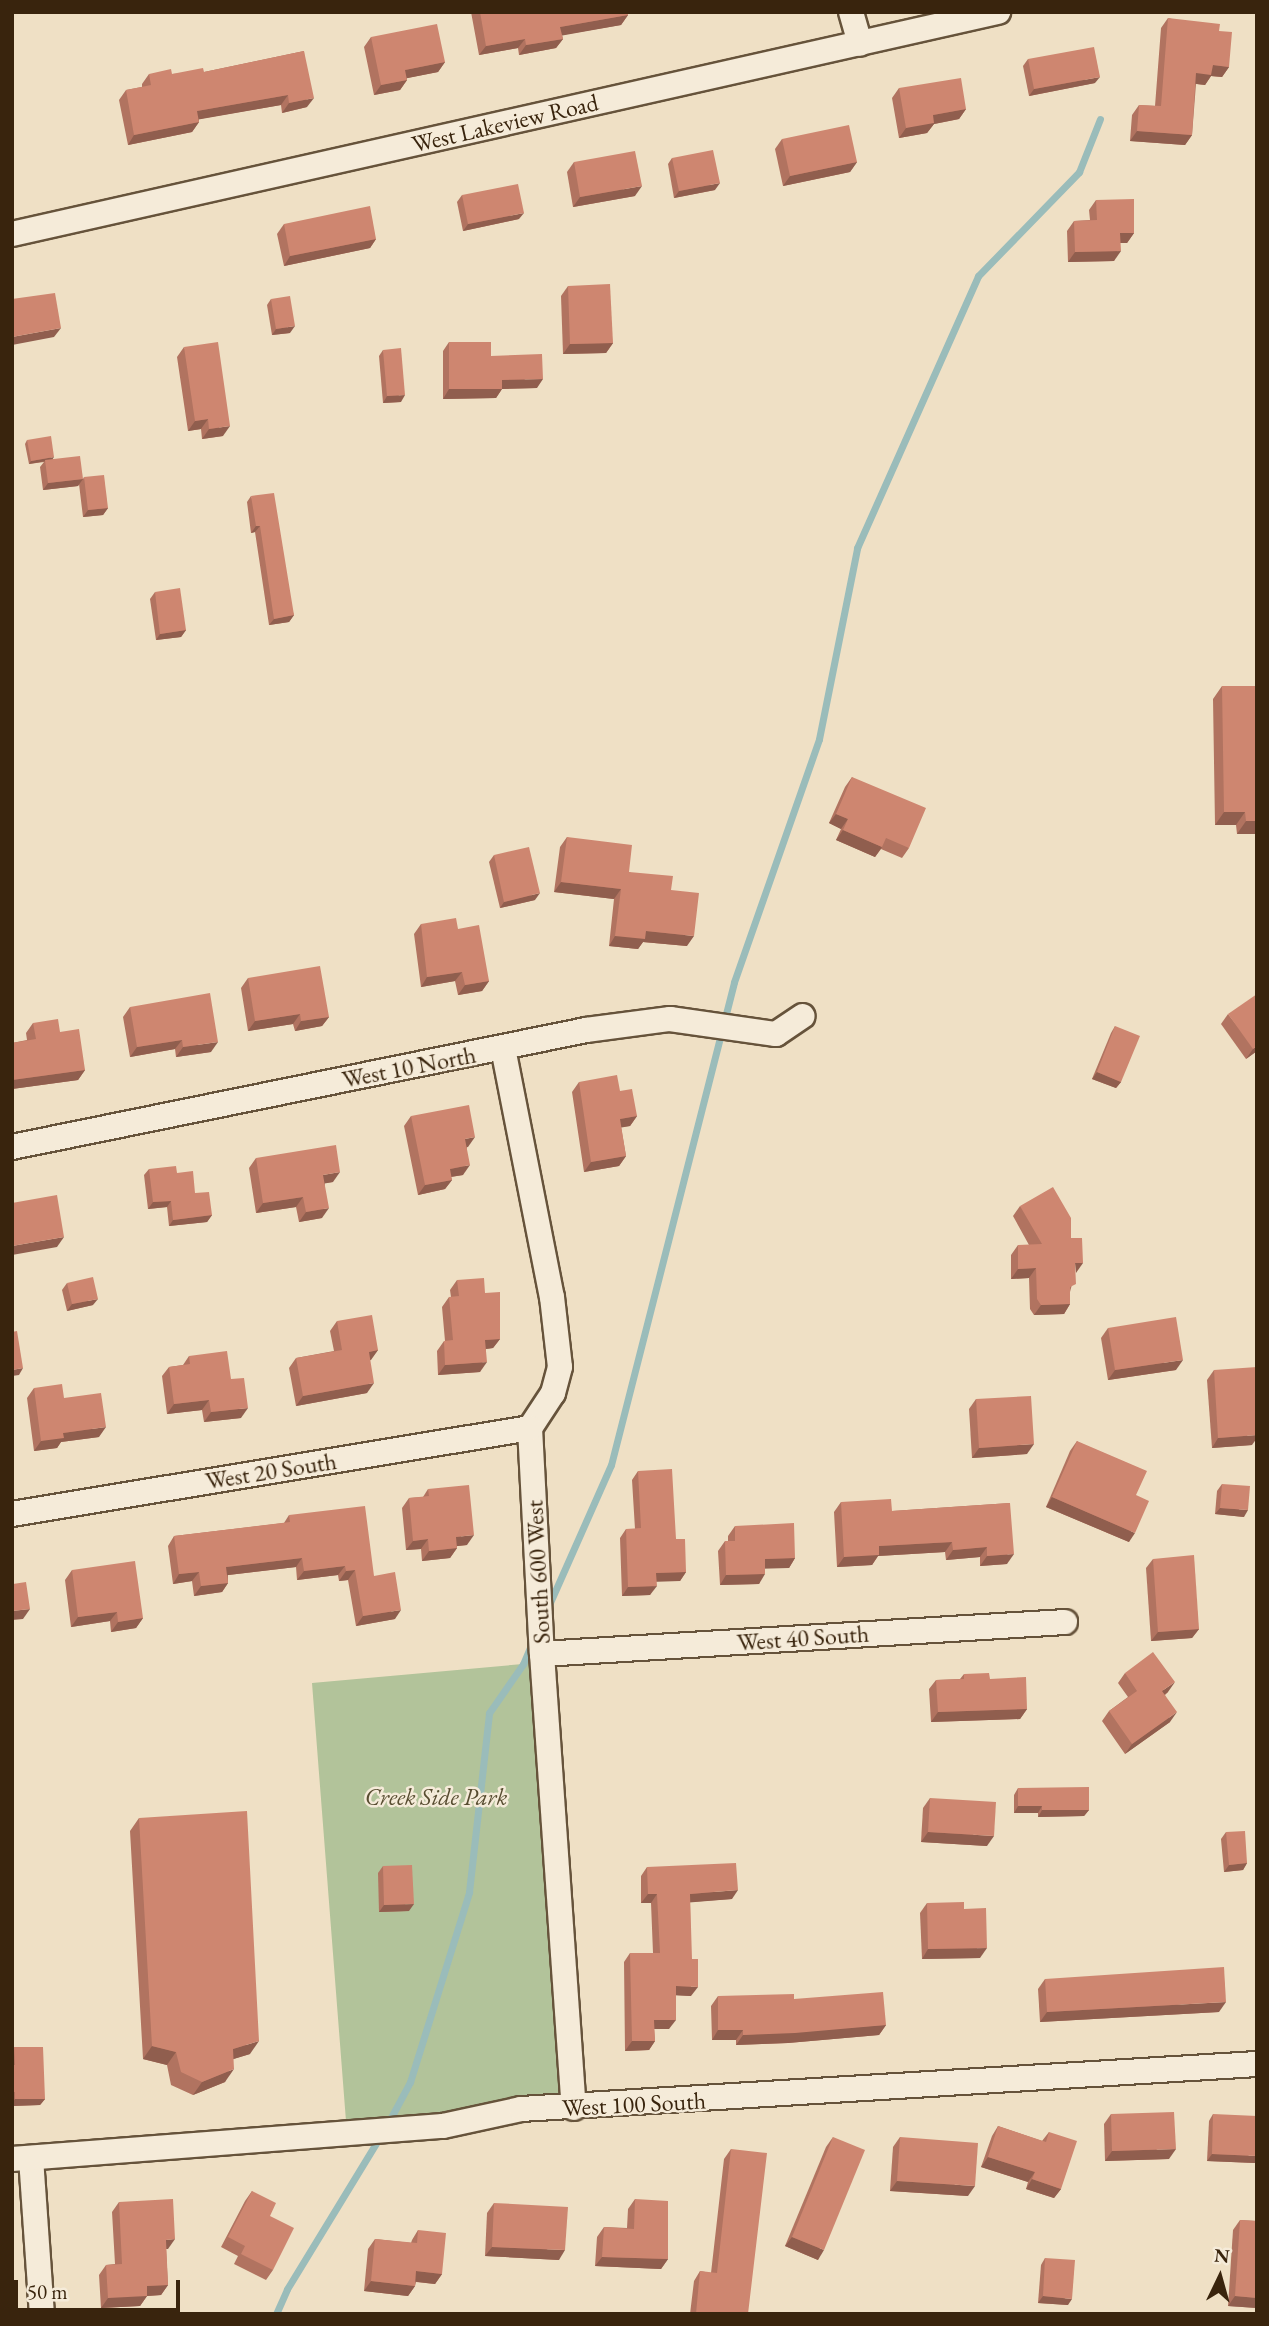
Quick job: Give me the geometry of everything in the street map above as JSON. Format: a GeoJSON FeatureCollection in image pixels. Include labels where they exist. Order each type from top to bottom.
{"type":"FeatureCollection","features":[{"type":"Feature","properties":{"kind":"street"},"geometry":{"type":"LineString","coordinates":[[851,12],[860,44]]}},
{"type":"Feature","properties":{"kind":"street","name":"West Lakeview Road"},"geometry":{"type":"LineString","coordinates":[[12,234],[998,12]]}},
{"type":"Feature","properties":{"kind":"street","name":"West 10 North"},"geometry":{"type":"LineString","coordinates":[[12,1147],[586,1030],[670,1020],[776,1034],[803,1016]]}},
{"type":"Feature","properties":{"kind":"street"},"geometry":{"type":"LineString","coordinates":[[503,1048],[552,1297],[560,1367],[553,1392],[530,1427]]}},
{"type":"Feature","properties":{"kind":"street","name":"West 20 South"},"geometry":{"type":"LineString","coordinates":[[12,1514],[530,1427]]}},
{"type":"Feature","properties":{"kind":"street","name":"South 600 West"},"geometry":{"type":"LineString","coordinates":[[530,1427],[542,1654],[574,2108]]}},
{"type":"Feature","properties":{"kind":"street","name":"West 40 South"},"geometry":{"type":"LineString","coordinates":[[542,1654],[1065,1622]]}},
{"type":"Feature","properties":{"kind":"street","name":"West 100 South"},"geometry":{"type":"LineString","coordinates":[[22,2159],[443,2126],[521,2109],[574,2108],[1257,2064]]}},
{"type":"Feature","properties":{"kind":"street"},"geometry":{"type":"LineString","coordinates":[[22,2159],[42,2314]]}},
{"type":"Feature","properties":{"kind":"green space","name":"Creek Side Park"},"geometry":{"type":"Polygon","coordinates":[[[542,1654],[574,2108],[347,2134],[312,1683],[523,1664],[542,1654]]]}},
{"type":"Feature","properties":{"kind":"building"},"geometry":{"type":"Polygon","coordinates":[[[480,12],[628,12],[628,15],[560,27],[563,39],[526,45],[525,39],[486,46],[480,12]]]}},
{"type":"Feature","properties":{"kind":"building"},"geometry":{"type":"Polygon","coordinates":[[[1168,18],[1220,24],[1219,31],[1232,32],[1229,67],[1213,65],[1211,75],[1196,73],[1192,135],[1137,131],[1139,105],[1161,106],[1168,18]]]}},
{"type":"Feature","properties":{"kind":"building"},"geometry":{"type":"Polygon","coordinates":[[[437,24],[445,62],[405,70],[407,80],[381,85],[371,37],[437,24]]]}},
{"type":"Feature","properties":{"kind":"building"},"geometry":{"type":"Polygon","coordinates":[[[1094,47],[1100,77],[1034,89],[1028,59],[1094,47]]]}},
{"type":"Feature","properties":{"kind":"building"},"geometry":{"type":"Polygon","coordinates":[[[304,51],[314,98],[289,103],[288,95],[197,111],[199,122],[134,135],[126,90],[151,85],[149,74],[171,69],[172,74],[203,68],[204,72],[304,51]]]}},
{"type":"Feature","properties":{"kind":"building"},"geometry":{"type":"Polygon","coordinates":[[[961,78],[966,109],[933,115],[934,123],[906,128],[899,88],[961,78]]]}},
{"type":"Feature","properties":{"kind":"building"},"geometry":{"type":"Polygon","coordinates":[[[849,125],[857,162],[790,176],[782,139],[849,125]]]}},
{"type":"Feature","properties":{"kind":"building"},"geometry":{"type":"Polygon","coordinates":[[[713,150],[720,183],[679,191],[672,158],[713,150]]]}},
{"type":"Feature","properties":{"kind":"building"},"geometry":{"type":"Polygon","coordinates":[[[635,151],[642,186],[580,197],[574,162],[635,151]]]}},
{"type":"Feature","properties":{"kind":"building"},"geometry":{"type":"Polygon","coordinates":[[[518,184],[524,213],[468,224],[462,195],[518,184]]]}},
{"type":"Feature","properties":{"kind":"building"},"geometry":{"type":"Polygon","coordinates":[[[1134,199],[1134,233],[1120,233],[1121,251],[1075,252],[1074,221],[1097,220],[1096,200],[1134,199]]]}},
{"type":"Feature","properties":{"kind":"building"},"geometry":{"type":"Polygon","coordinates":[[[370,206],[376,239],[290,256],[284,224],[370,206]]]}},
{"type":"Feature","properties":{"kind":"building"},"geometry":{"type":"Polygon","coordinates":[[[610,284],[613,343],[570,344],[568,286],[610,284]]]}},
{"type":"Feature","properties":{"kind":"building"},"geometry":{"type":"Polygon","coordinates":[[[55,293],[61,328],[12,337],[12,299],[55,293]]]}},
{"type":"Feature","properties":{"kind":"building"},"geometry":{"type":"Polygon","coordinates":[[[290,296],[295,326],[276,329],[271,299],[290,296]]]}},
{"type":"Feature","properties":{"kind":"building"},"geometry":{"type":"Polygon","coordinates":[[[218,342],[230,426],[209,429],[208,419],[195,421],[184,347],[218,342]]]}},
{"type":"Feature","properties":{"kind":"building"},"geometry":{"type":"Polygon","coordinates":[[[449,342],[491,342],[491,356],[542,354],[543,379],[502,380],[502,389],[449,389],[449,342]]]}},
{"type":"Feature","properties":{"kind":"building"},"geometry":{"type":"Polygon","coordinates":[[[401,348],[405,395],[387,396],[383,350],[401,348]]]}},
{"type":"Feature","properties":{"kind":"building"},"geometry":{"type":"Polygon","coordinates":[[[51,436],[54,457],[31,461],[27,440],[51,436]]]}},
{"type":"Feature","properties":{"kind":"building"},"geometry":{"type":"Polygon","coordinates":[[[80,456],[83,479],[48,483],[45,460],[80,456]]]}},
{"type":"Feature","properties":{"kind":"building"},"geometry":{"type":"Polygon","coordinates":[[[104,475],[108,508],[88,510],[84,477],[104,475]]]}},
{"type":"Feature","properties":{"kind":"building"},"geometry":{"type":"Polygon","coordinates":[[[274,493],[294,615],[274,619],[260,526],[256,526],[251,496],[274,493]]]}},
{"type":"Feature","properties":{"kind":"building"},"geometry":{"type":"Polygon","coordinates":[[[180,588],[186,630],[160,634],[155,592],[180,588]]]}},
{"type":"Feature","properties":{"kind":"building"},"geometry":{"type":"Polygon","coordinates":[[[1222,686],[1257,686],[1257,821],[1246,821],[1245,812],[1224,812],[1222,686]]]}},
{"type":"Feature","properties":{"kind":"building"},"geometry":{"type":"Polygon","coordinates":[[[852,777],[926,808],[909,848],[886,838],[882,847],[843,830],[848,819],[836,814],[852,777]]]}},
{"type":"Feature","properties":{"kind":"building"},"geometry":{"type":"Polygon","coordinates":[[[567,837],[632,845],[629,872],[673,876],[671,890],[699,893],[694,936],[646,931],[645,939],[615,936],[621,889],[561,882],[567,837]]]}},
{"type":"Feature","properties":{"kind":"building"},"geometry":{"type":"Polygon","coordinates":[[[529,847],[540,893],[504,902],[494,855],[529,847]]]}},
{"type":"Feature","properties":{"kind":"building"},"geometry":{"type":"Polygon","coordinates":[[[456,918],[458,929],[479,925],[489,981],[465,985],[462,972],[427,977],[421,924],[456,918]]]}},
{"type":"Feature","properties":{"kind":"building"},"geometry":{"type":"Polygon","coordinates":[[[320,966],[329,1017],[301,1021],[300,1014],[255,1021],[248,978],[320,966]]]}},
{"type":"Feature","properties":{"kind":"building"},"geometry":{"type":"Polygon","coordinates":[[[210,993],[218,1042],[183,1047],[182,1040],[137,1047],[130,1007],[210,993]]]}},
{"type":"Feature","properties":{"kind":"building"},"geometry":{"type":"Polygon","coordinates":[[[1257,994],[1257,1046],[1253,1049],[1228,1014],[1257,994]]]}},
{"type":"Feature","properties":{"kind":"building"},"geometry":{"type":"Polygon","coordinates":[[[58,1019],[60,1032],[79,1029],[85,1070],[12,1080],[12,1043],[36,1039],[33,1023],[58,1019]]]}},
{"type":"Feature","properties":{"kind":"building"},"geometry":{"type":"Polygon","coordinates":[[[1115,1026],[1140,1036],[1121,1082],[1097,1072],[1115,1026]]]}},
{"type":"Feature","properties":{"kind":"building"},"geometry":{"type":"Polygon","coordinates":[[[617,1075],[620,1091],[632,1089],[637,1116],[620,1119],[626,1156],[591,1162],[579,1082],[617,1075]]]}},
{"type":"Feature","properties":{"kind":"building"},"geometry":{"type":"Polygon","coordinates":[[[469,1105],[475,1137],[465,1139],[470,1165],[450,1169],[452,1180],[425,1185],[411,1116],[469,1105]]]}},
{"type":"Feature","properties":{"kind":"building"},"geometry":{"type":"Polygon","coordinates":[[[336,1145],[340,1172],[323,1175],[329,1208],[306,1212],[303,1197],[263,1203],[256,1158],[336,1145]]]}},
{"type":"Feature","properties":{"kind":"building"},"geometry":{"type":"Polygon","coordinates":[[[176,1166],[177,1173],[193,1171],[195,1193],[209,1192],[212,1215],[173,1220],[171,1201],[153,1202],[149,1169],[176,1166]]]}},
{"type":"Feature","properties":{"kind":"building"},"geometry":{"type":"Polygon","coordinates":[[[1053,1187],[1071,1218],[1071,1238],[1082,1238],[1083,1263],[1075,1263],[1076,1284],[1070,1287],[1070,1304],[1041,1305],[1037,1299],[1036,1268],[1018,1269],[1018,1245],[1042,1244],[1020,1206],[1053,1187]]]}},
{"type":"Feature","properties":{"kind":"building"},"geometry":{"type":"Polygon","coordinates":[[[57,1195],[64,1237],[12,1246],[12,1203],[57,1195]]]}},
{"type":"Feature","properties":{"kind":"building"},"geometry":{"type":"Polygon","coordinates":[[[93,1277],[98,1299],[72,1304],[67,1283],[93,1277]]]}},
{"type":"Feature","properties":{"kind":"building"},"geometry":{"type":"Polygon","coordinates":[[[484,1278],[485,1293],[500,1292],[500,1339],[485,1340],[487,1362],[445,1365],[444,1341],[453,1340],[449,1297],[459,1296],[457,1280],[484,1278]]]}},
{"type":"Feature","properties":{"kind":"building"},"geometry":{"type":"Polygon","coordinates":[[[372,1315],[378,1350],[369,1352],[374,1383],[303,1396],[296,1358],[342,1350],[337,1321],[372,1315]]]}},
{"type":"Feature","properties":{"kind":"building"},"geometry":{"type":"Polygon","coordinates":[[[1176,1317],[1183,1360],[1115,1370],[1108,1328],[1176,1317]]]}},
{"type":"Feature","properties":{"kind":"building"},"geometry":{"type":"Polygon","coordinates":[[[17,1331],[23,1368],[12,1370],[12,1332],[17,1331]]]}},
{"type":"Feature","properties":{"kind":"building"},"geometry":{"type":"Polygon","coordinates":[[[227,1351],[231,1379],[244,1378],[248,1408],[211,1412],[209,1400],[174,1404],[169,1367],[190,1364],[189,1356],[227,1351]]]}},
{"type":"Feature","properties":{"kind":"building"},"geometry":{"type":"Polygon","coordinates":[[[1257,1367],[1257,1435],[1218,1438],[1214,1370],[1257,1367]]]}},
{"type":"Feature","properties":{"kind":"building"},"geometry":{"type":"Polygon","coordinates":[[[62,1384],[64,1398],[101,1393],[106,1427],[63,1433],[64,1438],[41,1441],[34,1388],[62,1384]]]}},
{"type":"Feature","properties":{"kind":"building"},"geometry":{"type":"Polygon","coordinates":[[[1031,1396],[1034,1444],[979,1448],[976,1399],[1031,1396]]]}},
{"type":"Feature","properties":{"kind":"building"},"geometry":{"type":"Polygon","coordinates":[[[1077,1441],[1147,1471],[1136,1495],[1149,1501],[1135,1533],[1052,1497],[1077,1441]]]}},
{"type":"Feature","properties":{"kind":"building"},"geometry":{"type":"Polygon","coordinates":[[[672,1469],[676,1539],[685,1539],[686,1572],[656,1573],[657,1586],[628,1587],[626,1529],[641,1528],[638,1471],[672,1469]]]}},
{"type":"Feature","properties":{"kind":"building"},"geometry":{"type":"Polygon","coordinates":[[[1222,1484],[1250,1486],[1248,1510],[1220,1508],[1222,1484]]]}},
{"type":"Feature","properties":{"kind":"building"},"geometry":{"type":"Polygon","coordinates":[[[469,1485],[474,1535],[456,1537],[457,1548],[429,1551],[428,1539],[413,1541],[409,1498],[429,1496],[428,1489],[469,1485]]]}},
{"type":"Feature","properties":{"kind":"building"},"geometry":{"type":"Polygon","coordinates":[[[891,1499],[892,1511],[1010,1503],[1014,1554],[987,1556],[987,1547],[953,1550],[952,1542],[879,1546],[879,1555],[844,1557],[841,1502],[891,1499]]]}},
{"type":"Feature","properties":{"kind":"building"},"geometry":{"type":"Polygon","coordinates":[[[365,1506],[374,1576],[395,1572],[401,1610],[363,1616],[355,1570],[346,1571],[345,1566],[304,1571],[302,1558],[226,1567],[228,1583],[201,1586],[199,1572],[179,1574],[174,1536],[290,1522],[289,1515],[365,1506]]]}},
{"type":"Feature","properties":{"kind":"building"},"geometry":{"type":"Polygon","coordinates":[[[794,1523],[795,1558],[765,1559],[765,1574],[726,1575],[725,1541],[735,1541],[735,1526],[794,1523]]]}},
{"type":"Feature","properties":{"kind":"building"},"geometry":{"type":"Polygon","coordinates":[[[1194,1555],[1199,1629],[1158,1632],[1153,1559],[1194,1555]]]}},
{"type":"Feature","properties":{"kind":"building"},"geometry":{"type":"Polygon","coordinates":[[[135,1561],[143,1618],[118,1622],[117,1612],[78,1617],[72,1570],[135,1561]]]}},
{"type":"Feature","properties":{"kind":"building"},"geometry":{"type":"Polygon","coordinates":[[[12,1581],[13,1584],[26,1582],[30,1609],[12,1611],[12,1581]]]}},
{"type":"Feature","properties":{"kind":"building"},"geometry":{"type":"Polygon","coordinates":[[[1153,1652],[1175,1682],[1162,1691],[1177,1712],[1132,1744],[1109,1711],[1137,1691],[1125,1673],[1153,1652]]]}},
{"type":"Feature","properties":{"kind":"building"},"geometry":{"type":"Polygon","coordinates":[[[989,1673],[990,1679],[1026,1677],[1027,1709],[938,1712],[936,1680],[964,1679],[964,1674],[989,1673]]]}},
{"type":"Feature","properties":{"kind":"building"},"geometry":{"type":"Polygon","coordinates":[[[1089,1787],[1089,1810],[1042,1810],[1042,1806],[1018,1806],[1018,1788],[1089,1787]]]}},
{"type":"Feature","properties":{"kind":"building"},"geometry":{"type":"Polygon","coordinates":[[[930,1798],[996,1802],[994,1836],[928,1832],[930,1798]]]}},
{"type":"Feature","properties":{"kind":"building"},"geometry":{"type":"Polygon","coordinates":[[[247,1811],[259,2041],[233,2049],[234,2069],[202,2082],[181,2072],[176,2052],[152,2046],[139,1818],[247,1811]]]}},
{"type":"Feature","properties":{"kind":"building"},"geometry":{"type":"Polygon","coordinates":[[[1245,1831],[1247,1863],[1229,1865],[1226,1832],[1245,1831]]]}},
{"type":"Feature","properties":{"kind":"building"},"geometry":{"type":"Polygon","coordinates":[[[736,1863],[738,1890],[690,1894],[692,1959],[698,1959],[698,1987],[676,1986],[676,2020],[654,2020],[655,2041],[632,2041],[630,1953],[660,1953],[657,1894],[648,1894],[647,1867],[736,1863]]]}},
{"type":"Feature","properties":{"kind":"building"},"geometry":{"type":"Polygon","coordinates":[[[412,1865],[414,1904],[384,1905],[383,1866],[412,1865]]]}},
{"type":"Feature","properties":{"kind":"building"},"geometry":{"type":"Polygon","coordinates":[[[964,1902],[964,1909],[986,1908],[987,1948],[928,1949],[927,1903],[964,1902]]]}},
{"type":"Feature","properties":{"kind":"building"},"geometry":{"type":"Polygon","coordinates":[[[1224,1967],[1226,2002],[1047,2012],[1045,1979],[1224,1967]]]}},
{"type":"Feature","properties":{"kind":"building"},"geometry":{"type":"Polygon","coordinates":[[[883,1992],[886,2025],[743,2035],[743,2030],[718,2030],[718,1996],[794,1994],[794,1999],[883,1992]]]}},
{"type":"Feature","properties":{"kind":"building"},"geometry":{"type":"Polygon","coordinates":[[[14,2047],[43,2047],[45,2099],[15,2099],[15,2092],[12,2092],[14,2047]]]}},
{"type":"Feature","properties":{"kind":"building"},"geometry":{"type":"Polygon","coordinates":[[[1174,2112],[1176,2149],[1112,2151],[1111,2114],[1174,2112]]]}},
{"type":"Feature","properties":{"kind":"building"},"geometry":{"type":"Polygon","coordinates":[[[1213,2114],[1257,2116],[1257,2156],[1212,2154],[1213,2114]]]}},
{"type":"Feature","properties":{"kind":"building"},"geometry":{"type":"Polygon","coordinates":[[[998,2126],[1046,2142],[1049,2132],[1077,2141],[1061,2189],[1032,2179],[1035,2172],[988,2157],[998,2126]]]}},
{"type":"Feature","properties":{"kind":"building"},"geometry":{"type":"Polygon","coordinates":[[[833,2137],[865,2150],[824,2250],[792,2237],[833,2137]]]}},
{"type":"Feature","properties":{"kind":"building"},"geometry":{"type":"Polygon","coordinates":[[[900,2137],[978,2143],[975,2186],[897,2181],[900,2137]]]}},
{"type":"Feature","properties":{"kind":"building"},"geometry":{"type":"Polygon","coordinates":[[[731,2149],[767,2153],[748,2314],[696,2314],[700,2271],[717,2273],[731,2149]]]}},
{"type":"Feature","properties":{"kind":"building"},"geometry":{"type":"Polygon","coordinates":[[[252,2191],[276,2203],[270,2216],[294,2228],[273,2270],[241,2254],[245,2246],[228,2237],[252,2191]]]}},
{"type":"Feature","properties":{"kind":"building"},"geometry":{"type":"Polygon","coordinates":[[[173,2199],[175,2239],[166,2240],[168,2285],[147,2286],[147,2296],[108,2298],[106,2265],[122,2264],[119,2202],[173,2199]]]}},
{"type":"Feature","properties":{"kind":"building"},"geometry":{"type":"Polygon","coordinates":[[[635,2199],[668,2201],[668,2259],[602,2257],[604,2227],[634,2229],[635,2199]]]}},
{"type":"Feature","properties":{"kind":"building"},"geometry":{"type":"Polygon","coordinates":[[[494,2203],[568,2207],[565,2250],[492,2247],[494,2203]]]}},
{"type":"Feature","properties":{"kind":"building"},"geometry":{"type":"Polygon","coordinates":[[[1240,2220],[1257,2221],[1257,2298],[1235,2296],[1240,2220]]]}},
{"type":"Feature","properties":{"kind":"building"},"geometry":{"type":"Polygon","coordinates":[[[418,2230],[446,2233],[442,2274],[416,2271],[415,2286],[371,2281],[375,2239],[417,2243],[418,2230]]]}},
{"type":"Feature","properties":{"kind":"building"},"geometry":{"type":"Polygon","coordinates":[[[1045,2258],[1075,2260],[1072,2299],[1043,2296],[1045,2258]]]}},
{"type":"Feature","properties":{"kind":"waterway"},"geometry":{"type":"LineString","coordinates":[[548,1607],[611,1465],[734,982],[819,739],[857,548],[978,276],[1079,172],[1100,119]]}},
{"type":"Feature","properties":{"kind":"waterway"},"geometry":{"type":"LineString","coordinates":[[387,2125],[410,2082],[469,1892],[489,1713],[523,1664],[533,1641]]}},
{"type":"Feature","properties":{"kind":"waterway"},"geometry":{"type":"LineString","coordinates":[[276,2314],[287,2289],[381,2135]]}}]}
